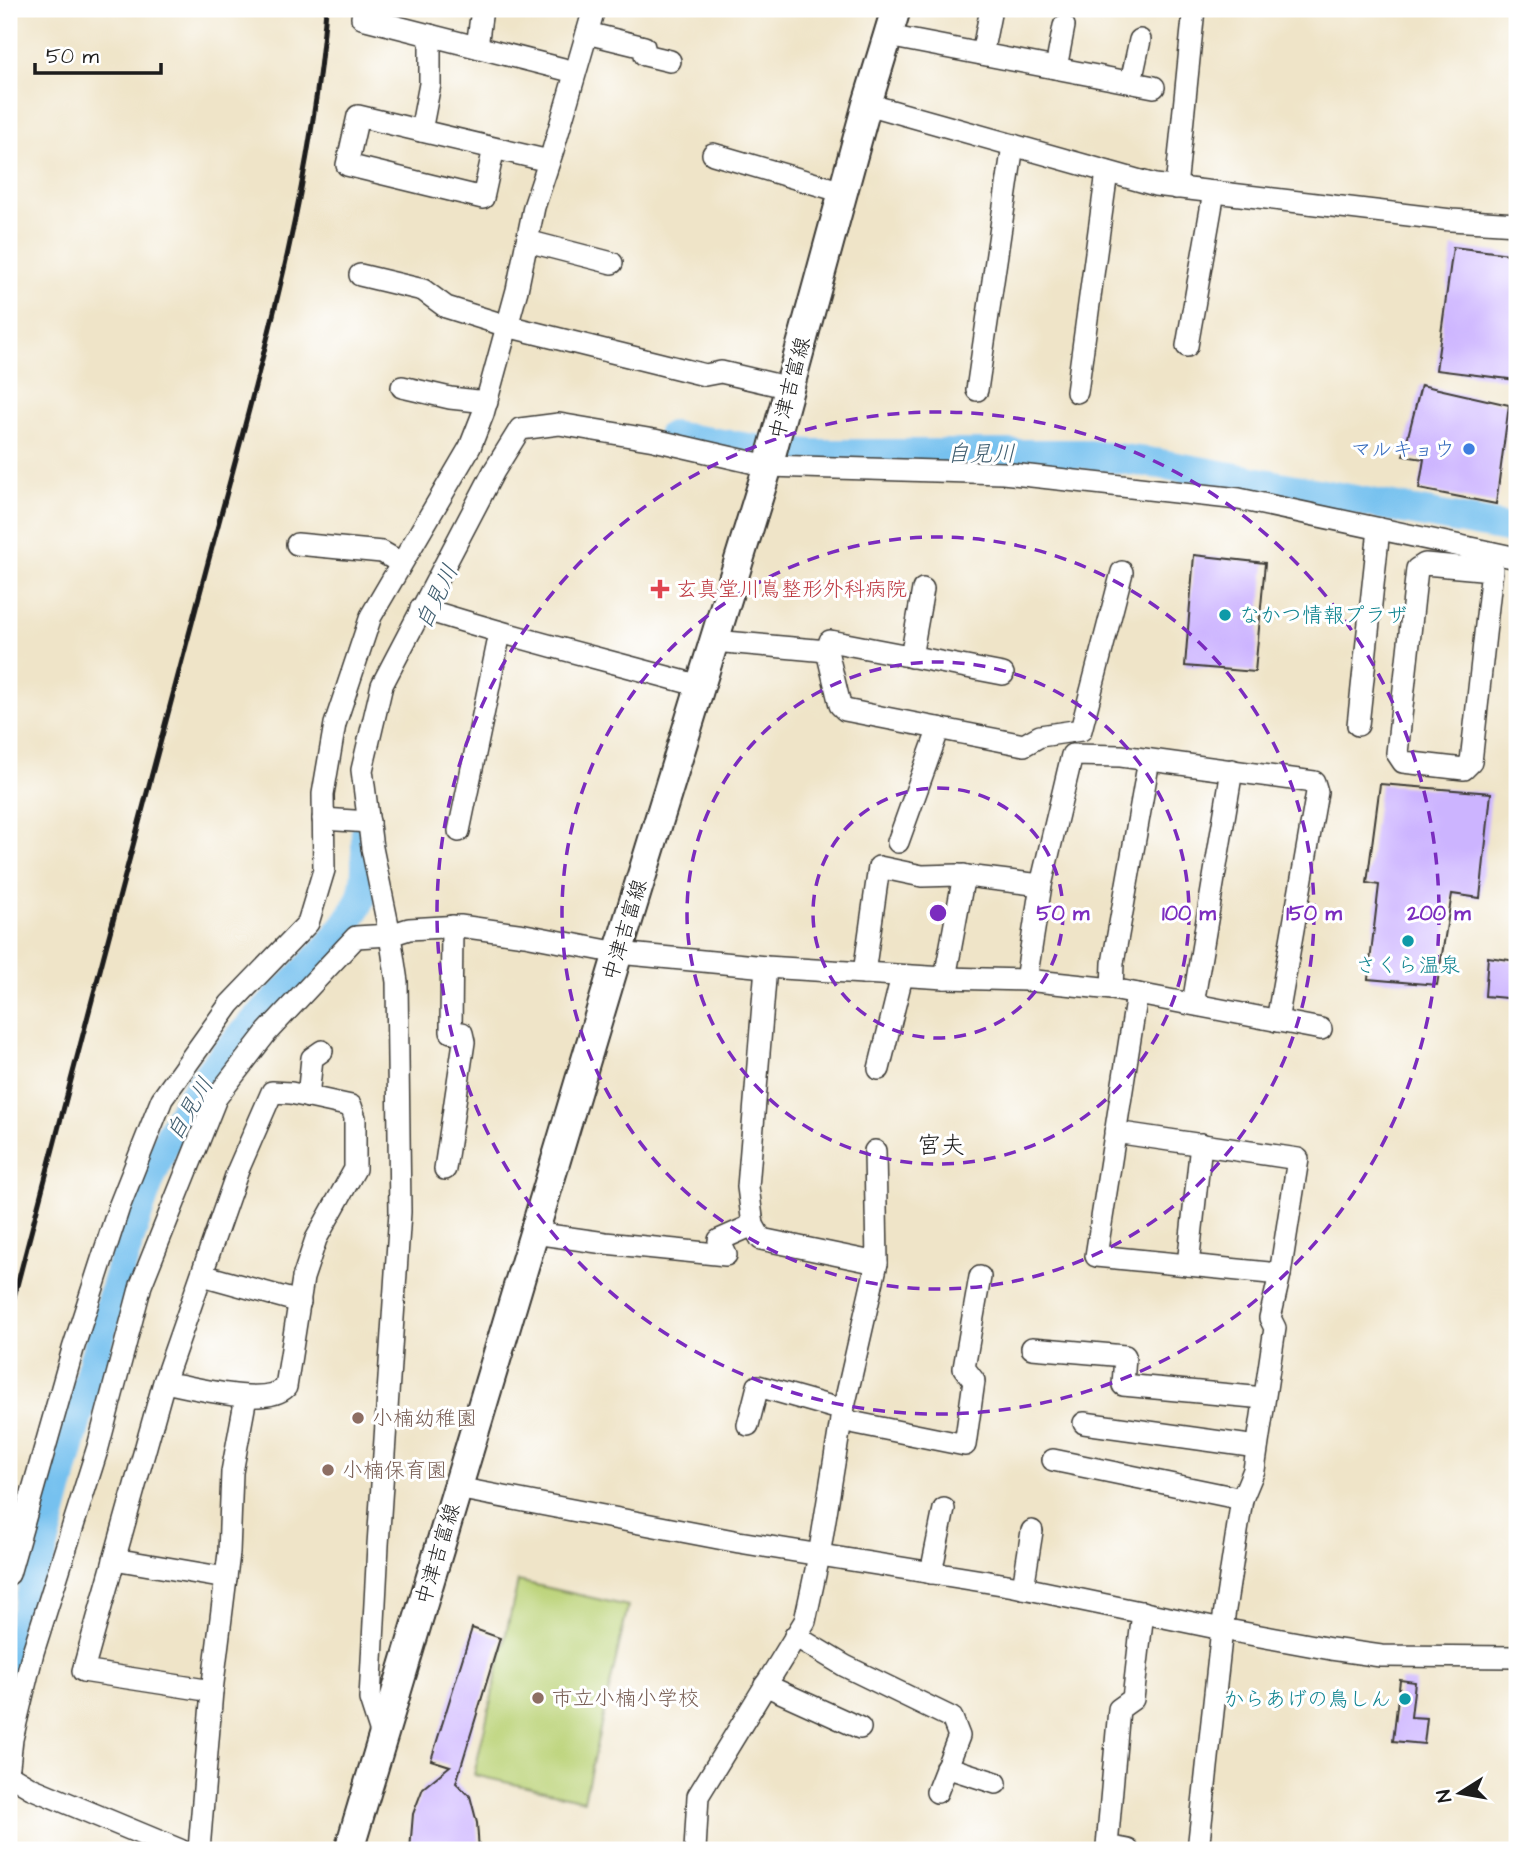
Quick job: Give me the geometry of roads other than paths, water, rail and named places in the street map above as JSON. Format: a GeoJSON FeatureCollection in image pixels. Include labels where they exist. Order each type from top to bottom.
{"type":"FeatureCollection","features":[{"type":"Feature","properties":{"kind":"main road","name":"中津吉富線"},"geometry":{"type":"LineString","coordinates":[[349,1850],[618,953],[768,466],[867,104],[896,9]]}},
{"type":"Feature","properties":{"kind":"street"},"geometry":{"type":"LineString","coordinates":[[363,9],[362,18],[575,72]]}},
{"type":"Feature","properties":{"kind":"street"},"geometry":{"type":"LineString","coordinates":[[477,47],[482,9]]}},
{"type":"Feature","properties":{"kind":"street"},"geometry":{"type":"LineString","coordinates":[[9,1574],[81,1323],[119,1207],[162,1099],[230,1004],[308,923],[324,870],[323,794],[335,724],[371,616],[470,447],[487,402],[534,207],[594,9]]}},
{"type":"Feature","properties":{"kind":"street"},"geometry":{"type":"LineString","coordinates":[[1176,188],[1194,9]]}},
{"type":"Feature","properties":{"kind":"street"},"geometry":{"type":"LineString","coordinates":[[982,54],[990,14]]}},
{"type":"Feature","properties":{"kind":"street"},"geometry":{"type":"LineString","coordinates":[[1056,68],[1064,26]]}},
{"type":"Feature","properties":{"kind":"street"},"geometry":{"type":"LineString","coordinates":[[587,33],[644,47],[645,55],[670,61]]}},
{"type":"Feature","properties":{"kind":"street"},"geometry":{"type":"LineString","coordinates":[[421,131],[430,84],[430,35]]}},
{"type":"Feature","properties":{"kind":"street"},"geometry":{"type":"LineString","coordinates":[[888,36],[1154,87]]}},
{"type":"Feature","properties":{"kind":"street"},"geometry":{"type":"LineString","coordinates":[[1132,82],[1140,40]]}},
{"type":"Feature","properties":{"kind":"street"},"geometry":{"type":"LineString","coordinates":[[867,104],[1155,185],[1451,220],[1517,224]]}},
{"type":"Feature","properties":{"kind":"street"},"geometry":{"type":"LineString","coordinates":[[494,148],[483,198],[347,165],[358,116],[550,161]]}},
{"type":"Feature","properties":{"kind":"street"},"geometry":{"type":"LineString","coordinates":[[977,390],[1013,145]]}},
{"type":"Feature","properties":{"kind":"street"},"geometry":{"type":"LineString","coordinates":[[713,154],[843,192]]}},
{"type":"Feature","properties":{"kind":"street"},"geometry":{"type":"LineString","coordinates":[[1077,392],[1107,172]]}},
{"type":"Feature","properties":{"kind":"street"},"geometry":{"type":"LineString","coordinates":[[1187,346],[1214,192]]}},
{"type":"Feature","properties":{"kind":"street"},"geometry":{"type":"LineString","coordinates":[[527,241],[612,263]]}},
{"type":"Feature","properties":{"kind":"street"},"geometry":{"type":"LineString","coordinates":[[360,275],[423,290],[446,307],[507,326],[705,375],[722,372],[790,388]]}},
{"type":"Feature","properties":{"kind":"street"},"geometry":{"type":"LineString","coordinates":[[402,387],[450,398],[487,402]]}},
{"type":"Feature","properties":{"kind":"street"},"geometry":{"type":"LineString","coordinates":[[382,1736],[370,1699],[400,1212],[397,982],[362,770],[382,685],[494,471],[520,429],[559,424],[654,440],[768,466],[1003,473],[1239,499],[1379,529],[1492,562]]}},
{"type":"Feature","properties":{"kind":"street"},"geometry":{"type":"LineString","coordinates":[[1358,725],[1379,529]]}},
{"type":"Feature","properties":{"kind":"street"},"geometry":{"type":"LineString","coordinates":[[297,544],[382,552],[401,563]]}},
{"type":"Feature","properties":{"kind":"street"},"geometry":{"type":"LineString","coordinates":[[1492,562],[1471,762],[1464,769],[1403,762],[1397,753],[1418,569],[1425,564],[1492,562],[1517,558]]}},
{"type":"Feature","properties":{"kind":"street"},"geometry":{"type":"LineString","coordinates":[[1003,674],[830,642],[827,651],[840,705],[845,710],[1024,745],[1040,736],[1081,730],[1122,572]]}},
{"type":"Feature","properties":{"kind":"street"},"geometry":{"type":"LineString","coordinates":[[911,657],[923,589]]}},
{"type":"Feature","properties":{"kind":"street"},"geometry":{"type":"LineString","coordinates":[[421,608],[500,633],[560,646],[700,686]]}},
{"type":"Feature","properties":{"kind":"street"},"geometry":{"type":"LineString","coordinates":[[459,831],[500,633]]}},
{"type":"Feature","properties":{"kind":"street"},"geometry":{"type":"LineString","coordinates":[[714,642],[827,651]]}},
{"type":"Feature","properties":{"kind":"street"},"geometry":{"type":"LineString","coordinates":[[898,842],[939,728]]}},
{"type":"Feature","properties":{"kind":"street"},"geometry":{"type":"LineString","coordinates":[[1026,981],[1041,885],[1072,755],[1149,760],[1314,782],[1317,792],[1277,1021]]}},
{"type":"Feature","properties":{"kind":"street"},"geometry":{"type":"LineString","coordinates":[[1112,989],[1113,963],[1149,760]]}},
{"type":"Feature","properties":{"kind":"street"},"geometry":{"type":"LineString","coordinates":[[1193,1004],[1232,770]]}},
{"type":"Feature","properties":{"kind":"street"},"geometry":{"type":"LineString","coordinates":[[323,819],[369,822]]}},
{"type":"Feature","properties":{"kind":"street"},"geometry":{"type":"LineString","coordinates":[[864,973],[879,867],[922,876],[964,876],[1041,885]]}},
{"type":"Feature","properties":{"kind":"street"},"geometry":{"type":"LineString","coordinates":[[945,978],[964,876]]}},
{"type":"Feature","properties":{"kind":"street"},"geometry":{"type":"LineString","coordinates":[[445,1169],[464,1042],[462,1033],[451,1032],[452,926]]}},
{"type":"Feature","properties":{"kind":"street"},"geometry":{"type":"LineString","coordinates":[[9,1766],[12,1739],[33,1652],[98,1447],[141,1284],[215,1098],[267,1032],[356,937],[452,926],[525,935],[618,953],[766,967],[1026,981],[1112,989],[1321,1029]]}},
{"type":"Feature","properties":{"kind":"street"},"geometry":{"type":"LineString","coordinates":[[766,967],[748,1187],[753,1225],[761,1239],[877,1263]]}},
{"type":"Feature","properties":{"kind":"street"},"geometry":{"type":"LineString","coordinates":[[879,1069],[902,976]]}},
{"type":"Feature","properties":{"kind":"street"},"geometry":{"type":"LineString","coordinates":[[1137,993],[1096,1256],[1280,1274]]}},
{"type":"Feature","properties":{"kind":"street"},"geometry":{"type":"LineString","coordinates":[[307,1097],[312,1058],[321,1051]]}},
{"type":"Feature","properties":{"kind":"street"},"geometry":{"type":"LineString","coordinates":[[164,1382],[246,1397],[280,1394],[286,1387],[303,1278],[316,1239],[355,1169],[355,1118],[351,1107],[291,1093],[272,1092],[238,1170],[164,1382],[83,1671],[212,1690]]}},
{"type":"Feature","properties":{"kind":"street"},"geometry":{"type":"LineString","coordinates":[[1115,1132],[1298,1159],[1280,1274],[1270,1318],[1275,1328],[1254,1470],[1242,1499],[1222,1629],[1198,1850]]}},
{"type":"Feature","properties":{"kind":"street"},"geometry":{"type":"LineString","coordinates":[[1188,1265],[1201,1144]]}},
{"type":"Feature","properties":{"kind":"street"},"geometry":{"type":"LineString","coordinates":[[695,1850],[698,1796],[805,1621],[819,1556],[842,1415],[877,1263],[875,1151]]}},
{"type":"Feature","properties":{"kind":"street"},"geometry":{"type":"LineString","coordinates":[[534,1233],[726,1255],[719,1240],[753,1225]]}},
{"type":"Feature","properties":{"kind":"street"},"geometry":{"type":"LineString","coordinates":[[201,1275],[300,1302]]}},
{"type":"Feature","properties":{"kind":"street"},"geometry":{"type":"LineString","coordinates":[[748,1424],[758,1386],[842,1415],[965,1445],[974,1381],[964,1368],[980,1277]]}},
{"type":"Feature","properties":{"kind":"street"},"geometry":{"type":"LineString","coordinates":[[1032,1348],[1125,1356],[1123,1385],[1264,1398]]}},
{"type":"Feature","properties":{"kind":"street"},"geometry":{"type":"LineString","coordinates":[[199,1850],[212,1690],[226,1578],[232,1472],[246,1397]]}},
{"type":"Feature","properties":{"kind":"street"},"geometry":{"type":"LineString","coordinates":[[1084,1423],[1257,1447]]}},
{"type":"Feature","properties":{"kind":"street"},"geometry":{"type":"LineString","coordinates":[[1054,1460],[1242,1499]]}},
{"type":"Feature","properties":{"kind":"street"},"geometry":{"type":"LineString","coordinates":[[457,1488],[819,1556],[1023,1588],[1222,1629],[1381,1656],[1517,1657]]}},
{"type":"Feature","properties":{"kind":"street"},"geometry":{"type":"LineString","coordinates":[[931,1573],[944,1509]]}},
{"type":"Feature","properties":{"kind":"street"},"geometry":{"type":"LineString","coordinates":[[1023,1588],[1032,1531]]}},
{"type":"Feature","properties":{"kind":"street"},"geometry":{"type":"LineString","coordinates":[[114,1559],[226,1578]]}},
{"type":"Feature","properties":{"kind":"street"},"geometry":{"type":"LineString","coordinates":[[1128,1850],[1107,1846],[1119,1709],[1133,1699],[1143,1612]]}},
{"type":"Feature","properties":{"kind":"street"},"geometry":{"type":"LineString","coordinates":[[795,1636],[845,1666],[952,1718],[959,1736],[937,1792]]}},
{"type":"Feature","properties":{"kind":"street"},"geometry":{"type":"LineString","coordinates":[[765,1685],[860,1728]]}},
{"type":"Feature","properties":{"kind":"street"},"geometry":{"type":"LineString","coordinates":[[946,1767],[996,1783]]}},
{"type":"Feature","properties":{"kind":"street"},"geometry":{"type":"LineString","coordinates":[[9,1775],[31,1787],[180,1850]]}},
{"type":"Feature","properties":{"kind":"waterway","name":"自見川"},"geometry":{"type":"LineString","coordinates":[[672,436],[810,454],[1082,454],[1161,464],[1517,530]]}},
{"type":"Feature","properties":{"kind":"waterway","name":"自見川"},"geometry":{"type":"LineString","coordinates":[[9,1684],[97,1348],[146,1189],[157,1162],[183,1110],[213,1067],[325,950],[354,912],[365,881],[366,824]]}},
{"type":"Feature","properties":{"kind":"railway"},"geometry":{"type":"LineString","coordinates":[[9,1316],[279,292],[308,151],[326,9]]}},
{"type":"Feature","properties":{"kind":"place","name":"マルキョウ"},"geometry":{"type":"Point","coordinates":[1469,449]}},
{"type":"Feature","properties":{"kind":"place","name":"玄真堂川嶌整形外科病院"},"geometry":{"type":"Point","coordinates":[660,589]}},
{"type":"Feature","properties":{"kind":"place","name":"なかつ情報プラザ"},"geometry":{"type":"Point","coordinates":[1225,615]}},
{"type":"Feature","properties":{"kind":"place","name":"さくら温泉"},"geometry":{"type":"Point","coordinates":[1408,941]}},
{"type":"Feature","properties":{"kind":"place","name":"小楠幼稚園"},"geometry":{"type":"Point","coordinates":[358,1418]}},
{"type":"Feature","properties":{"kind":"place","name":"小楠保育園"},"geometry":{"type":"Point","coordinates":[328,1470]}},
{"type":"Feature","properties":{"kind":"place","name":"市立小楠小学校"},"geometry":{"type":"Point","coordinates":[538,1698]}},
{"type":"Feature","properties":{"kind":"place","name":"からあげの鳥しん"},"geometry":{"type":"Point","coordinates":[1405,1699]}},
{"type":"Feature","properties":{"kind":"district","name":"宮夫"},"geometry":{"type":"Point","coordinates":[941,1146]}}]}
